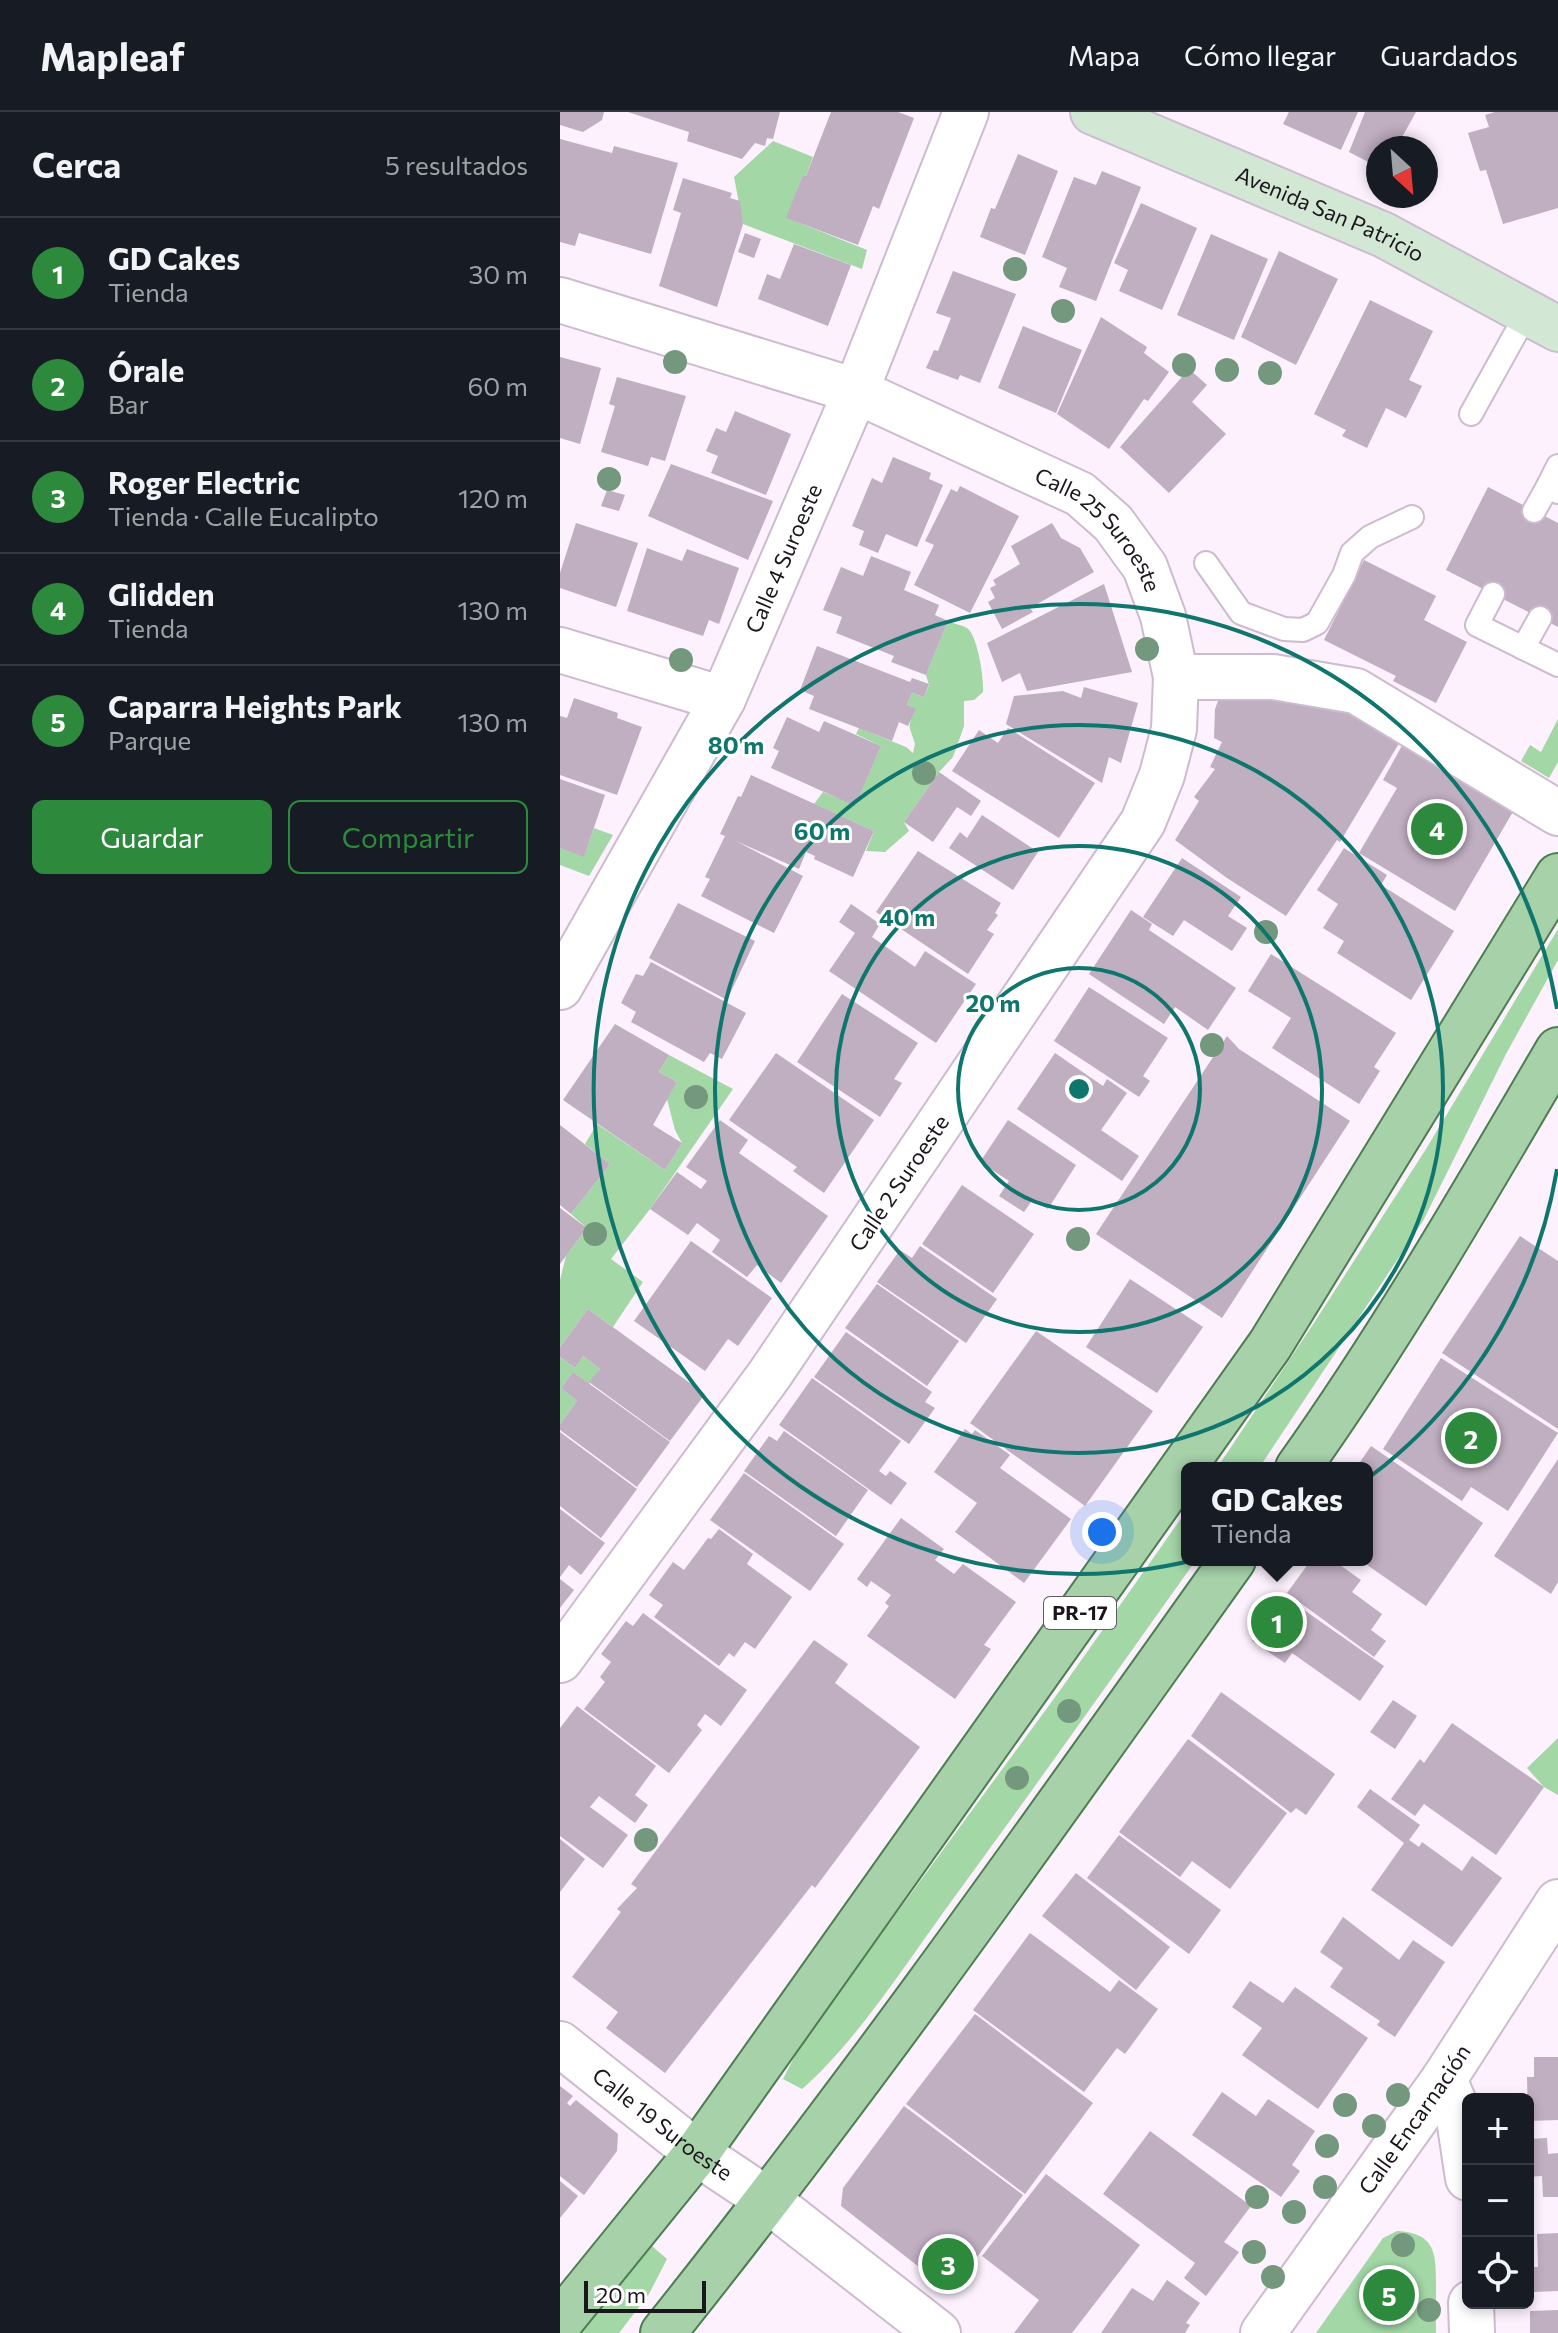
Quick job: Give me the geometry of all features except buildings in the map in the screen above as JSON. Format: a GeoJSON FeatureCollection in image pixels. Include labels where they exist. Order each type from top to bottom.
{"type":"FeatureCollection","features":[{"type":"Feature","properties":{"kind":"main road","name":"PR-17"},"geometry":{"type":"LineString","coordinates":[[1187,1462],[1270,1345],[1558,876]]}},
{"type":"Feature","properties":{"kind":"main road"},"geometry":{"type":"LineString","coordinates":[[1302,1462],[1436,1260],[1558,1050]]}},
{"type":"Feature","properties":{"kind":"main road","name":"PR-17"},"geometry":{"type":"LineString","coordinates":[[560,2322],[697,2153],[1181,1471]]}},
{"type":"Feature","properties":{"kind":"main road"},"geometry":{"type":"LineString","coordinates":[[663,2333],[769,2201],[1229,1566]]}},
{"type":"Feature","properties":{"kind":"street","name":"Calle 4 Suroeste"},"geometry":{"type":"LineString","coordinates":[[560,987],[723,699],[856,391],[966,112]]}},
{"type":"Feature","properties":{"kind":"street","name":"Avenida San Patricio"},"geometry":{"type":"LineString","coordinates":[[1093,112],[1384,235],[1542,321]]}},
{"type":"Feature","properties":{"kind":"street","name":"Calle 25 Suroeste"},"geometry":{"type":"LineString","coordinates":[[560,300],[856,391],[1080,494],[1113,523],[1145,567],[1163,616],[1176,677]]}},
{"type":"Feature","properties":{"kind":"street"},"geometry":{"type":"LineString","coordinates":[[560,650],[723,699]]}},
{"type":"Feature","properties":{"kind":"street"},"geometry":{"type":"LineString","coordinates":[[1176,677],[1273,677],[1356,691],[1558,813]]}},
{"type":"Feature","properties":{"kind":"street","name":"Calle 2 Suroeste"},"geometry":{"type":"LineString","coordinates":[[560,1660],[770,1374],[1143,822],[1162,775],[1174,729],[1176,677]]}},
{"type":"Feature","properties":{"kind":"street","name":"Calle Encarnación"},"geometry":{"type":"LineString","coordinates":[[1263,2333],[1444,2079],[1558,1902]]}},
{"type":"Feature","properties":{"kind":"street","name":"Calle 19 Suroeste"},"geometry":{"type":"LineString","coordinates":[[560,2044],[697,2153],[769,2201],[938,2333]]}},
{"type":"Feature","properties":{"kind":"street"},"geometry":{"type":"LineString","coordinates":[[1444,2079],[1458,2112],[1466,2165]]}},
{"type":"Feature","properties":{"kind":"street"},"geometry":{"type":"LineString","coordinates":[[1471,2309],[1472,2333]]}},
{"type":"Feature","properties":{"kind":"lane"},"geometry":{"type":"LineString","coordinates":[[1471,414],[1542,321]]}},
{"type":"Feature","properties":{"kind":"lane"},"geometry":{"type":"LineString","coordinates":[[1534,511],[1555,481]]}},
{"type":"Feature","properties":{"kind":"lane"},"geometry":{"type":"LineString","coordinates":[[1206,563],[1241,613],[1284,629],[1303,630],[1317,623],[1344,575],[1352,553],[1370,537],[1412,517]]}},
{"type":"Feature","properties":{"kind":"lane"},"geometry":{"type":"LineString","coordinates":[[1493,594],[1477,625],[1558,665]]}},
{"type":"Feature","properties":{"kind":"lane"},"geometry":{"type":"LineString","coordinates":[[1523,648],[1540,618]]}},
{"type":"Feature","properties":{"kind":"green space"},"geometry":{"type":"Polygon","coordinates":[[[773,141],[813,157],[787,218],[867,250],[862,269],[743,224],[734,177],[773,141]]]}},
{"type":"Feature","properties":{"kind":"green space"},"geometry":{"type":"Polygon","coordinates":[[[948,621],[967,628],[971,633],[980,658],[983,692],[974,700],[964,701],[964,726],[953,757],[904,822],[909,831],[885,852],[866,851],[874,831],[814,804],[823,792],[855,805],[881,746],[856,734],[859,728],[906,747],[913,753],[915,744],[910,727],[915,708],[907,705],[912,693],[924,697],[929,685],[926,675],[948,621]]]}},
{"type":"Feature","properties":{"kind":"green space"},"geometry":{"type":"Polygon","coordinates":[[[1558,719],[1558,762],[1549,778],[1521,761],[1530,745],[1541,752],[1558,719]]]}},
{"type":"Feature","properties":{"kind":"green space"},"geometry":{"type":"Polygon","coordinates":[[[594,828],[613,835],[589,876],[560,865],[560,848],[584,856],[594,828]]]}},
{"type":"Feature","properties":{"kind":"green space"},"geometry":{"type":"Polygon","coordinates":[[[1558,929],[1558,960],[1506,1054],[1423,1221],[1263,1462],[1221,1462],[1314,1323],[1426,1149],[1558,929]]]}},
{"type":"Feature","properties":{"kind":"green space"},"geometry":{"type":"Polygon","coordinates":[[[669,1055],[733,1089],[650,1209],[611,1259],[643,1282],[613,1327],[588,1309],[560,1347],[560,1280],[566,1256],[587,1228],[571,1214],[610,1164],[585,1144],[597,1124],[665,1170],[682,1143],[675,1130],[667,1099],[677,1082],[659,1072],[669,1055]]]}},
{"type":"Feature","properties":{"kind":"green space"},"geometry":{"type":"Polygon","coordinates":[[[583,1356],[600,1369],[589,1384],[573,1372],[561,1388],[577,1401],[560,1424],[560,1357],[575,1368],[583,1356]]]}},
{"type":"Feature","properties":{"kind":"green space"},"geometry":{"type":"Polygon","coordinates":[[[1181,1519],[1181,1566],[1192,1566],[1165,1604],[859,2028],[802,2089],[783,2079],[799,2048],[822,2015],[1061,1689],[1181,1519]]]}},
{"type":"Feature","properties":{"kind":"green space"},"geometry":{"type":"Polygon","coordinates":[[[1558,1738],[1558,1795],[1544,1787],[1527,1768],[1558,1738]]]}},
{"type":"Feature","properties":{"kind":"green space"},"geometry":{"type":"Polygon","coordinates":[[[1397,2231],[1420,2236],[1432,2248],[1436,2265],[1436,2333],[1316,2333],[1383,2238],[1397,2231]]]}},
{"type":"Feature","properties":{"kind":"green space"},"geometry":{"type":"Polygon","coordinates":[[[652,2246],[667,2259],[649,2294],[619,2333],[577,2333],[631,2265],[652,2246]]]}},
{"type":"Feature","properties":{"kind":"place","name":"Glidden"},"geometry":{"type":"Point","coordinates":[1437,829]}},
{"type":"Feature","properties":{"kind":"place","name":"Órale"},"geometry":{"type":"Point","coordinates":[1471,1438]}},
{"type":"Feature","properties":{"kind":"place","name":"GD Cakes"},"geometry":{"type":"Point","coordinates":[1277,1622]}},
{"type":"Feature","properties":{"kind":"place","name":"Roger Electric"},"geometry":{"type":"Point","coordinates":[948,2264]}},
{"type":"Feature","properties":{"kind":"place","name":"Caparra Heights Park"},"geometry":{"type":"Point","coordinates":[1389,2295]}}]}
